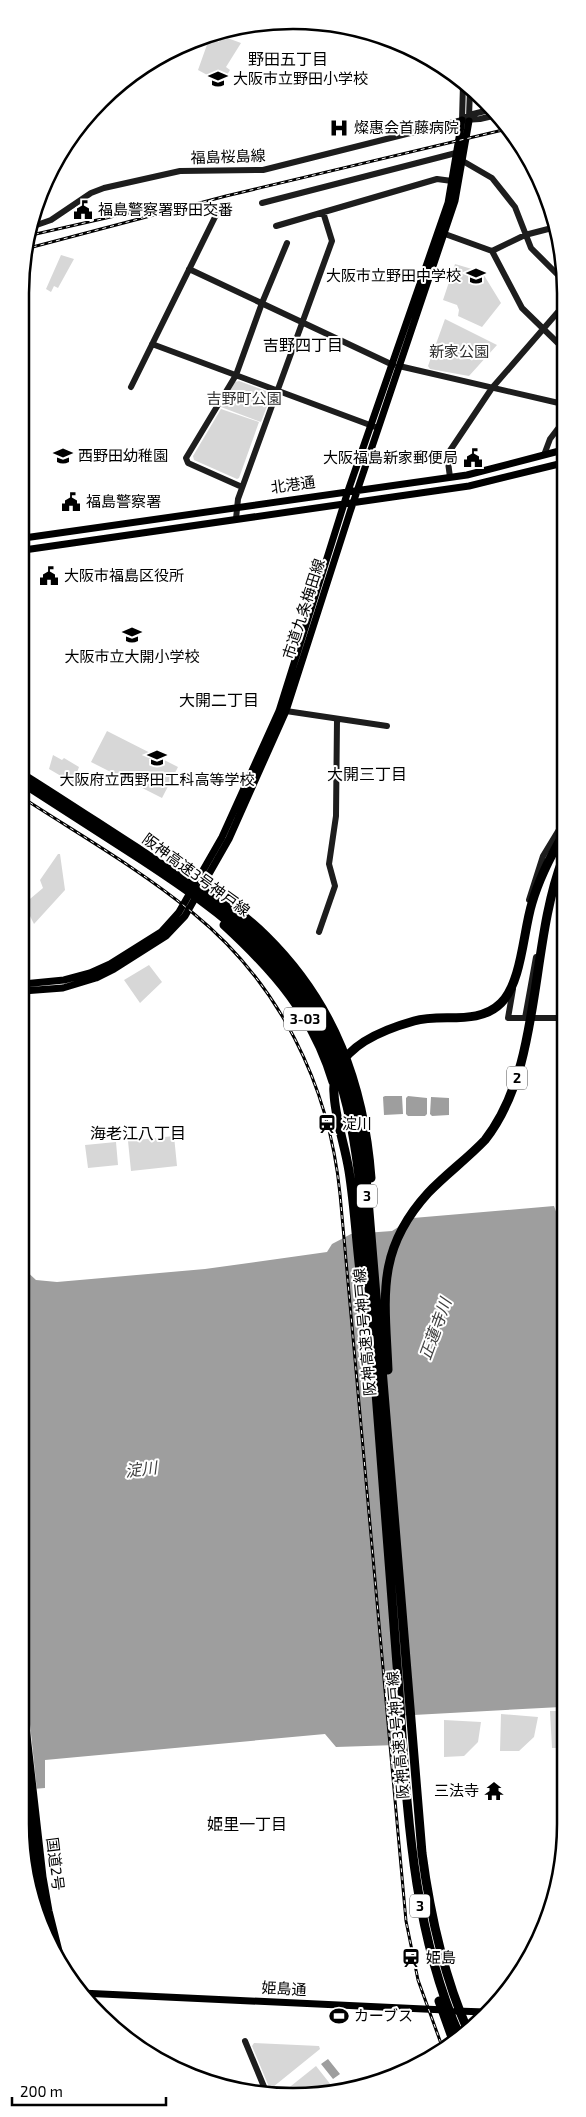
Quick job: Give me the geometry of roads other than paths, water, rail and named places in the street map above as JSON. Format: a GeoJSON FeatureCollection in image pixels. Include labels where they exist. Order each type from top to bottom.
{"type":"FeatureCollection","features":[{"type":"Feature","properties":{"kind":"highway","name":"阪神高速3号神戸線"},"geometry":{"type":"LineString","coordinates":[[29,778],[183,879],[219,905],[269,948],[300,985],[328,1033],[348,1082],[361,1144],[368,1242],[372,1342],[416,1884],[434,1968],[457,2031]]}},
{"type":"Feature","properties":{"kind":"highway","name":"阪神高速3号神戸線"},"geometry":{"type":"LineString","coordinates":[[29,787],[214,909],[264,952],[294,989],[308,1010],[325,1042],[345,1096],[356,1155],[368,1242],[387,1426],[422,1853],[431,1911],[444,1966],[466,2024]]}},
{"type":"Feature","properties":{"kind":"highway"},"geometry":{"type":"LineString","coordinates":[[372,1342],[358,1270],[349,1170],[334,1101],[334,1084],[337,1072],[343,1060],[352,1051],[387,1031],[423,1019],[480,1015],[501,1003],[510,990],[518,968],[536,887],[557,847]]}},
{"type":"Feature","properties":{"kind":"highway","name":"2"},"geometry":{"type":"LineString","coordinates":[[387,1426],[389,1398],[385,1290],[391,1253],[403,1227],[422,1201],[485,1140],[508,1102],[522,1056],[549,906],[557,879]]}},
{"type":"Feature","properties":{"kind":"highway"},"geometry":{"type":"LineString","coordinates":[[204,885],[229,903],[270,940],[305,981],[330,1021],[346,1056],[361,1106],[368,1141],[372,1186],[368,1242]]}},
{"type":"Feature","properties":{"kind":"highway","name":"3-03"},"geometry":{"type":"LineString","coordinates":[[192,898],[250,949],[272,972],[297,1006],[315,1036],[327,1064],[348,1137],[368,1242]]}},
{"type":"Feature","properties":{"kind":"highway","name":"国道2号"},"geometry":{"type":"LineString","coordinates":[[29,1779],[38,1892]]}},
{"type":"Feature","properties":{"kind":"highway","name":"国道2号"},"geometry":{"type":"LineString","coordinates":[[29,1789],[45,1894],[56,1940]]}},
{"type":"Feature","properties":{"kind":"highway","name":"3"},"geometry":{"type":"LineString","coordinates":[[416,1884],[419,1913],[432,1974],[451,2036]]}},
{"type":"Feature","properties":{"kind":"highway","name":"3"},"geometry":{"type":"LineString","coordinates":[[444,1966],[469,2021]]}},
{"type":"Feature","properties":{"kind":"main road","name":"市道九条梅田線"},"geometry":{"type":"LineString","coordinates":[[396,365],[448,203],[456,153],[467,118]]}},
{"type":"Feature","properties":{"kind":"main road","name":"市道九条梅田線"},"geometry":{"type":"LineString","coordinates":[[29,990],[50,990],[74,985],[114,969],[171,932],[180,923],[222,837],[279,711],[348,491],[374,427],[445,234],[456,195],[467,118]]}},
{"type":"Feature","properties":{"kind":"main road","name":"市道九条梅田線"},"geometry":{"type":"LineString","coordinates":[[29,984],[73,979],[110,964],[166,928],[204,885],[229,839],[286,711],[358,489],[374,427]]}},
{"type":"Feature","properties":{"kind":"main road","name":"北港通"},"geometry":{"type":"LineString","coordinates":[[29,537],[450,477],[557,452]]}},
{"type":"Feature","properties":{"kind":"main road","name":"北港通"},"geometry":{"type":"LineString","coordinates":[[29,549],[469,486],[557,464]]}},
{"type":"Feature","properties":{"kind":"main road","name":"姫島通"},"geometry":{"type":"LineString","coordinates":[[91,1994],[479,2012]]}},
{"type":"Feature","properties":{"kind":"street"},"geometry":{"type":"LineString","coordinates":[[465,92],[467,118]]}},
{"type":"Feature","properties":{"kind":"street"},"geometry":{"type":"LineString","coordinates":[[467,118],[469,96]]}},
{"type":"Feature","properties":{"kind":"street","name":"福島桜島線"},"geometry":{"type":"LineString","coordinates":[[38,224],[51,220],[91,193],[104,188],[180,171],[264,170],[485,112]]}},
{"type":"Feature","properties":{"kind":"street","name":"福島桜島線"},"geometry":{"type":"LineString","coordinates":[[467,118],[489,116]]}},
{"type":"Feature","properties":{"kind":"street"},"geometry":{"type":"LineString","coordinates":[[262,203],[456,153]]}},
{"type":"Feature","properties":{"kind":"street"},"geometry":{"type":"LineString","coordinates":[[461,160],[492,178],[515,208],[527,243],[557,274]]}},
{"type":"Feature","properties":{"kind":"street"},"geometry":{"type":"LineString","coordinates":[[276,226],[437,179],[452,181]]}},
{"type":"Feature","properties":{"kind":"street"},"geometry":{"type":"LineString","coordinates":[[236,520],[242,487],[332,241],[323,212]]}},
{"type":"Feature","properties":{"kind":"street"},"geometry":{"type":"LineString","coordinates":[[131,386],[216,215]]}},
{"type":"Feature","properties":{"kind":"street"},"geometry":{"type":"LineString","coordinates":[[492,251],[525,235],[549,229]]}},
{"type":"Feature","properties":{"kind":"street"},"geometry":{"type":"LineString","coordinates":[[445,234],[492,251],[522,308],[557,342]]}},
{"type":"Feature","properties":{"kind":"street"},"geometry":{"type":"LineString","coordinates":[[242,487],[186,462],[194,445],[236,375],[262,303],[287,243]]}},
{"type":"Feature","properties":{"kind":"street"},"geometry":{"type":"LineString","coordinates":[[189,269],[396,365],[557,403]]}},
{"type":"Feature","properties":{"kind":"street"},"geometry":{"type":"LineString","coordinates":[[450,477],[447,455],[492,388],[557,313]]}},
{"type":"Feature","properties":{"kind":"street"},"geometry":{"type":"LineString","coordinates":[[152,344],[374,427]]}},
{"type":"Feature","properties":{"kind":"street"},"geometry":{"type":"LineString","coordinates":[[544,455],[550,439],[557,430]]}},
{"type":"Feature","properties":{"kind":"street"},"geometry":{"type":"LineString","coordinates":[[286,711],[387,726]]}},
{"type":"Feature","properties":{"kind":"street"},"geometry":{"type":"LineString","coordinates":[[318,932],[335,886],[329,864],[336,816],[337,720]]}},
{"type":"Feature","properties":{"kind":"street"},"geometry":{"type":"LineString","coordinates":[[557,833],[543,856],[532,887],[508,1018],[557,1018]]}},
{"type":"Feature","properties":{"kind":"street"},"geometry":{"type":"LineString","coordinates":[[525,1018],[532,973],[549,901],[557,880]]}},
{"type":"Feature","properties":{"kind":"street"},"geometry":{"type":"LineString","coordinates":[[245,2041],[264,2087]]}},
{"type":"Feature","properties":{"kind":"water"},"geometry":{"type":"Polygon","coordinates":[[[402,1096],[403,1114],[384,1115],[383,1097],[402,1096]]]}},
{"type":"Feature","properties":{"kind":"water"},"geometry":{"type":"Polygon","coordinates":[[[408,1096],[427,1098],[427,1114],[425,1116],[408,1116],[406,1114],[406,1098],[408,1096]]]}},
{"type":"Feature","properties":{"kind":"water"},"geometry":{"type":"Polygon","coordinates":[[[431,1097],[449,1098],[449,1115],[432,1116],[430,1114],[431,1097]]]}},
{"type":"Feature","properties":{"kind":"water","name":"正蓮寺川"},"geometry":{"type":"Polygon","coordinates":[[[554,1206],[557,1214],[557,1707],[395,1716],[397,1745],[336,1747],[325,1734],[45,1760],[45,1788],[29,1789],[29,1274],[36,1280],[57,1282],[205,1269],[327,1252],[332,1244],[351,1234],[392,1231],[413,1218],[554,1206]]]}},
{"type":"Feature","properties":{"kind":"water"},"geometry":{"type":"Polygon","coordinates":[[[328,2059],[340,2074],[333,2079],[321,2064],[328,2059]]]}},
{"type":"Feature","properties":{"kind":"railway"},"geometry":{"type":"LineString","coordinates":[[33,247],[226,196],[502,130]]}},
{"type":"Feature","properties":{"kind":"railway"},"geometry":{"type":"LineString","coordinates":[[36,234],[150,208]]}},
{"type":"Feature","properties":{"kind":"railway"},"geometry":{"type":"LineString","coordinates":[[29,802],[153,882],[193,913],[224,941],[251,971],[295,1038],[311,1075],[324,1114],[334,1153],[340,1194],[406,1921],[418,1980],[441,2043]]}},
{"type":"Feature","properties":{"kind":"place","name":"大阪市立野田小学校"},"geometry":{"type":"Point","coordinates":[218,79]}},
{"type":"Feature","properties":{"kind":"place","name":"燦惠会首藤病院"},"geometry":{"type":"Point","coordinates":[339,128]}},
{"type":"Feature","properties":{"kind":"place","name":"福島警察署野田交番"},"geometry":{"type":"Point","coordinates":[83,210]}},
{"type":"Feature","properties":{"kind":"place","name":"大阪市立野田中学校"},"geometry":{"type":"Point","coordinates":[476,276]}},
{"type":"Feature","properties":{"kind":"place","name":"西野田幼稚園"},"geometry":{"type":"Point","coordinates":[63,456]}},
{"type":"Feature","properties":{"kind":"place","name":"大阪福島新家郵便局"},"geometry":{"type":"Point","coordinates":[473,458]}},
{"type":"Feature","properties":{"kind":"place","name":"福島警察署"},"geometry":{"type":"Point","coordinates":[71,502]}},
{"type":"Feature","properties":{"kind":"place","name":"大阪市福島区役所"},"geometry":{"type":"Point","coordinates":[49,576]}},
{"type":"Feature","properties":{"kind":"place","name":"大阪市立大開小学校"},"geometry":{"type":"Point","coordinates":[132,635]}},
{"type":"Feature","properties":{"kind":"place","name":"大阪府立西野田工科高等学校"},"geometry":{"type":"Point","coordinates":[157,758]}},
{"type":"Feature","properties":{"kind":"place","name":"淀川"},"geometry":{"type":"Point","coordinates":[327,1124]}},
{"type":"Feature","properties":{"kind":"place","name":"三法寺"},"geometry":{"type":"Point","coordinates":[494,1791]}},
{"type":"Feature","properties":{"kind":"place","name":"姫島"},"geometry":{"type":"Point","coordinates":[411,1958]}},
{"type":"Feature","properties":{"kind":"place","name":"カーブス"},"geometry":{"type":"Point","coordinates":[339,2016]}},
{"type":"Feature","properties":{"kind":"district","name":"野田五丁目"},"geometry":{"type":"Point","coordinates":[288,59]}},
{"type":"Feature","properties":{"kind":"district","name":"吉野四丁目"},"geometry":{"type":"Point","coordinates":[303,345]}},
{"type":"Feature","properties":{"kind":"district","name":"大開二丁目"},"geometry":{"type":"Point","coordinates":[219,700]}},
{"type":"Feature","properties":{"kind":"district","name":"大開三丁目"},"geometry":{"type":"Point","coordinates":[367,774]}},
{"type":"Feature","properties":{"kind":"district","name":"海老江八丁目"},"geometry":{"type":"Point","coordinates":[138,1133]}},
{"type":"Feature","properties":{"kind":"district","name":"姫里一丁目"},"geometry":{"type":"Point","coordinates":[247,1824]}},
{"type":"Feature","properties":{"kind":"park label","name":"新家公園"},"geometry":{"type":"Point","coordinates":[459,352]}},
{"type":"Feature","properties":{"kind":"park label","name":"吉野町公園"},"geometry":{"type":"Point","coordinates":[244,399]}}]}
